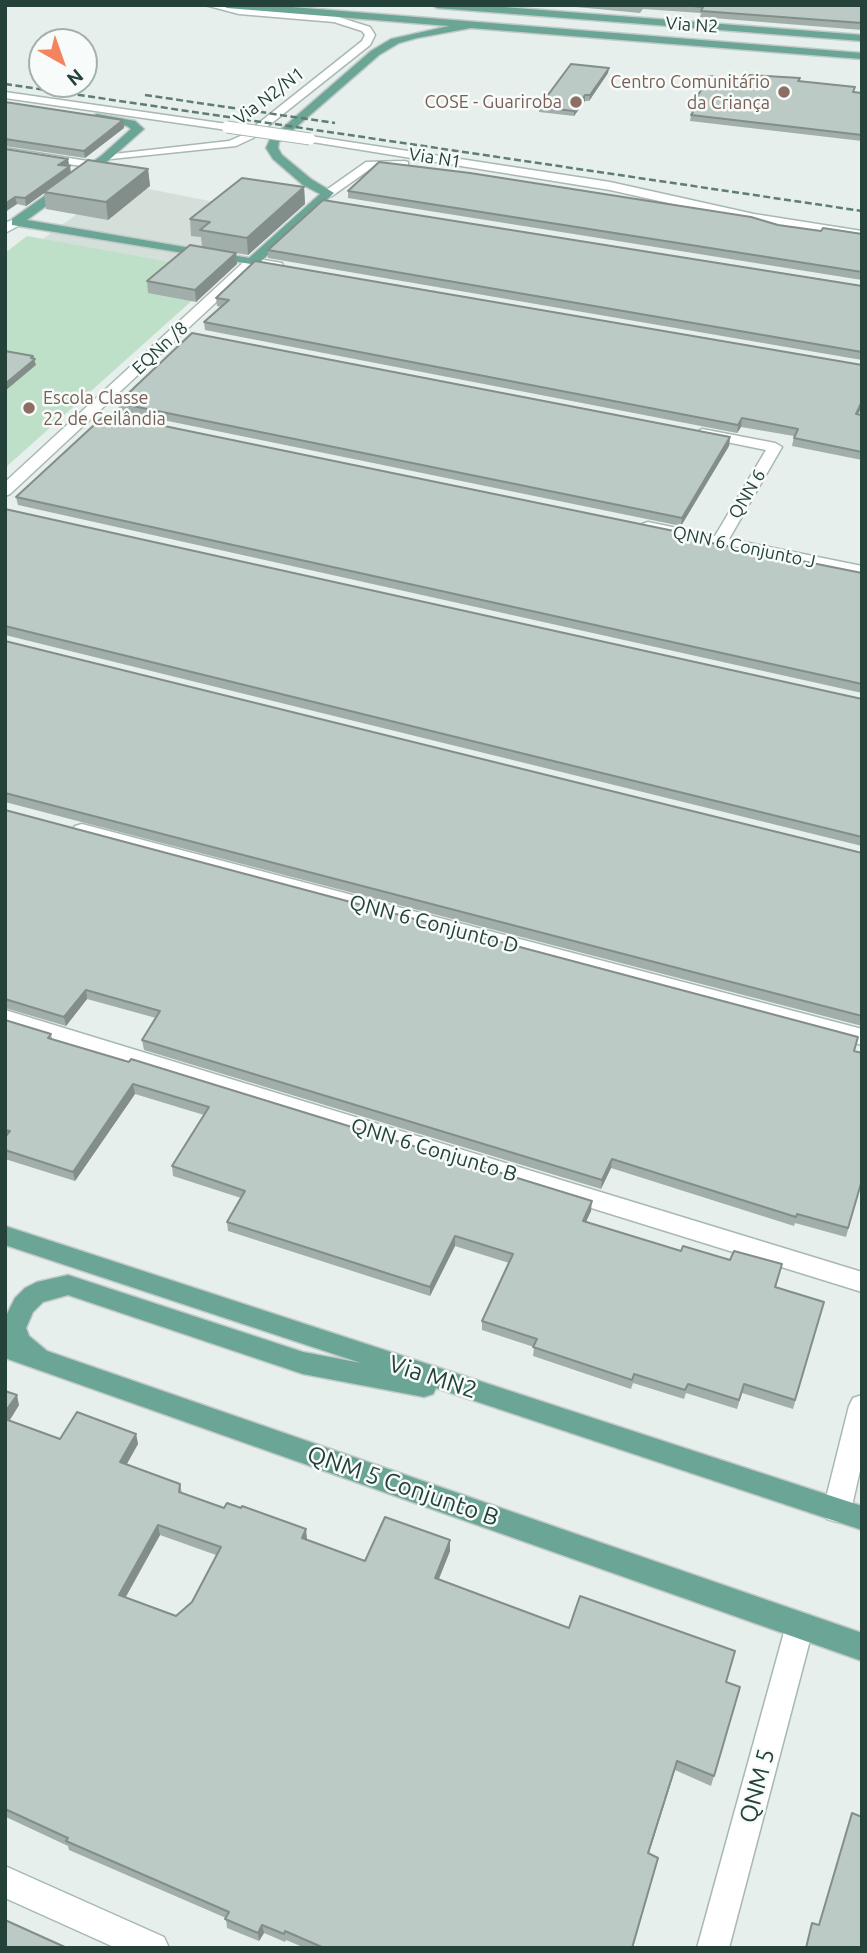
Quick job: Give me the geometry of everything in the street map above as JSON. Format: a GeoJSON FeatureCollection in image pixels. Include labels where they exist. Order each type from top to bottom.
{"type":"FeatureCollection","features":[{"type":"Feature","properties":{"kind":"main road","name":"Via N2"},"geometry":{"type":"LineString","coordinates":[[227,5],[862,56]]}},
{"type":"Feature","properties":{"kind":"main road","name":"Via N2"},"geometry":{"type":"LineString","coordinates":[[437,5],[503,8],[862,40]]}},
{"type":"Feature","properties":{"kind":"main road"},"geometry":{"type":"LineString","coordinates":[[9,224],[252,262],[326,199],[276,157],[272,148],[274,141],[374,53],[395,41],[470,25]]}},
{"type":"Feature","properties":{"kind":"main road"},"geometry":{"type":"LineString","coordinates":[[559,32],[655,35],[757,43],[772,38],[770,34],[760,30]]}},
{"type":"Feature","properties":{"kind":"main road"},"geometry":{"type":"LineString","coordinates":[[807,51],[797,48],[797,42],[808,39],[862,40]]}},
{"type":"Feature","properties":{"kind":"main road"},"geometry":{"type":"LineString","coordinates":[[5,103],[121,120],[137,125],[138,129],[99,162],[9,224]]}},
{"type":"Feature","properties":{"kind":"main road","name":"Via MN2"},"geometry":{"type":"LineString","coordinates":[[5,1236],[849,1514]]}},
{"type":"Feature","properties":{"kind":"main road"},"geometry":{"type":"LineString","coordinates":[[44,1361],[20,1343],[13,1328],[24,1305],[34,1296],[46,1289],[68,1285],[303,1363],[505,1401]]}},
{"type":"Feature","properties":{"kind":"main road","name":"QNM 5 Conjunto B"},"geometry":{"type":"LineString","coordinates":[[5,1347],[862,1647]]}},
{"type":"Feature","properties":{"kind":"street","name":"Via N2/N1"},"geometry":{"type":"LineString","coordinates":[[99,162],[232,144],[248,136],[366,43],[370,35],[366,29],[335,19],[239,11],[210,5]]}},
{"type":"Feature","properties":{"kind":"street","name":"Via N1"},"geometry":{"type":"LineString","coordinates":[[5,95],[610,186],[754,218],[862,235]]}},
{"type":"Feature","properties":{"kind":"street"},"geometry":{"type":"LineString","coordinates":[[5,151],[99,162]]}},
{"type":"Feature","properties":{"kind":"street"},"geometry":{"type":"LineString","coordinates":[[326,199],[370,164],[396,163],[754,218]]}},
{"type":"Feature","properties":{"kind":"street"},"geometry":{"type":"LineString","coordinates":[[252,262],[293,269]]}},
{"type":"Feature","properties":{"kind":"street","name":"EQNn /8"},"geometry":{"type":"LineString","coordinates":[[5,491],[98,413],[185,332],[252,262]]}},
{"type":"Feature","properties":{"kind":"street","name":"QNN 6"},"geometry":{"type":"LineString","coordinates":[[680,429],[775,447],[719,542]]}},
{"type":"Feature","properties":{"kind":"street","name":"QNN 6 Conjunto J"},"geometry":{"type":"LineString","coordinates":[[638,525],[862,571]]}},
{"type":"Feature","properties":{"kind":"street","name":"QNN 6 Conjunto D"},"geometry":{"type":"LineString","coordinates":[[59,824],[862,1037]]}},
{"type":"Feature","properties":{"kind":"street","name":"QNN 6 Conjunto B"},"geometry":{"type":"LineString","coordinates":[[5,1018],[862,1282]]}},
{"type":"Feature","properties":{"kind":"street"},"geometry":{"type":"LineString","coordinates":[[849,1514],[862,1406]]}},
{"type":"Feature","properties":{"kind":"street","name":"QNM 5"},"geometry":{"type":"LineString","coordinates":[[713,1948],[800,1625]]}},
{"type":"Feature","properties":{"kind":"street"},"geometry":{"type":"LineString","coordinates":[[5,1882],[153,1948]]}},
{"type":"Feature","properties":{"kind":"shaded area"},"geometry":{"type":"Polygon","coordinates":[[[119,183],[279,215],[221,267],[5,267],[119,183]]]}},
{"type":"Feature","properties":{"kind":"green space"},"geometry":{"type":"Polygon","coordinates":[[[27,236],[224,272],[5,468],[5,253],[27,236]]]}},
{"type":"Feature","properties":{"kind":"building"},"geometry":{"type":"Polygon","coordinates":[[[683,5],[862,5],[862,23],[701,11],[703,7],[683,5]]]}},
{"type":"Feature","properties":{"kind":"building"},"geometry":{"type":"Polygon","coordinates":[[[571,64],[609,68],[590,95],[585,95],[574,111],[539,107],[571,64]]]}},
{"type":"Feature","properties":{"kind":"building"},"geometry":{"type":"Polygon","coordinates":[[[749,75],[800,78],[798,81],[855,87],[853,92],[862,93],[862,135],[691,115],[696,107],[692,106],[709,76],[746,80],[749,75]]]}},
{"type":"Feature","properties":{"kind":"building"},"geometry":{"type":"Polygon","coordinates":[[[5,102],[123,120],[84,151],[5,139],[5,102]]]}},
{"type":"Feature","properties":{"kind":"building"},"geometry":{"type":"Polygon","coordinates":[[[5,149],[68,159],[58,165],[70,166],[25,198],[15,197],[5,204],[5,149]]]}},
{"type":"Feature","properties":{"kind":"building"},"geometry":{"type":"Polygon","coordinates":[[[88,160],[148,169],[106,202],[44,192],[88,160]]]}},
{"type":"Feature","properties":{"kind":"building"},"geometry":{"type":"Polygon","coordinates":[[[379,162],[470,173],[751,217],[778,225],[862,234],[862,272],[348,191],[379,162]]]}},
{"type":"Feature","properties":{"kind":"building"},"geometry":{"type":"Polygon","coordinates":[[[242,178],[304,187],[247,238],[200,230],[210,222],[190,219],[242,178]]]}},
{"type":"Feature","properties":{"kind":"building"},"geometry":{"type":"Polygon","coordinates":[[[323,200],[862,286],[862,352],[268,250],[323,200]]]}},
{"type":"Feature","properties":{"kind":"building"},"geometry":{"type":"Polygon","coordinates":[[[190,245],[236,253],[195,290],[147,281],[190,245]]]}},
{"type":"Feature","properties":{"kind":"building"},"geometry":{"type":"Polygon","coordinates":[[[255,261],[862,365],[862,401],[856,414],[862,415],[862,452],[794,438],[798,429],[742,418],[738,425],[204,322],[229,300],[216,298],[255,261]]]}},
{"type":"Feature","properties":{"kind":"building"},"geometry":{"type":"Polygon","coordinates":[[[192,333],[730,437],[682,518],[118,403],[192,333]]]}},
{"type":"Feature","properties":{"kind":"building"},"geometry":{"type":"Polygon","coordinates":[[[5,351],[33,356],[31,358],[35,359],[5,384],[5,351]]]}},
{"type":"Feature","properties":{"kind":"building"},"geometry":{"type":"Polygon","coordinates":[[[106,414],[674,531],[672,535],[862,573],[862,684],[16,497],[106,414]]]}},
{"type":"Feature","properties":{"kind":"building"},"geometry":{"type":"Polygon","coordinates":[[[5,509],[862,699],[862,837],[5,626],[5,509]]]}},
{"type":"Feature","properties":{"kind":"building"},"geometry":{"type":"Polygon","coordinates":[[[5,641],[862,853],[862,1016],[5,793],[5,641]]]}},
{"type":"Feature","properties":{"kind":"building"},"geometry":{"type":"Polygon","coordinates":[[[5,810],[858,1037],[854,1051],[862,1053],[862,1180],[848,1228],[797,1214],[796,1217],[612,1159],[602,1180],[142,1040],[160,1011],[86,990],[64,1017],[5,999],[5,810]]]}},
{"type":"Feature","properties":{"kind":"building"},"geometry":{"type":"Polygon","coordinates":[[[5,1020],[51,1034],[48,1038],[129,1062],[131,1059],[592,1201],[583,1221],[681,1251],[683,1246],[730,1260],[734,1251],[782,1264],[775,1287],[824,1302],[795,1400],[744,1384],[739,1400],[688,1384],[685,1390],[634,1374],[632,1380],[533,1347],[537,1339],[482,1321],[513,1254],[455,1236],[430,1287],[227,1222],[245,1191],[172,1166],[209,1107],[133,1084],[73,1172],[5,1150],[5,1137],[10,1131],[5,1130],[5,1020]]]}},
{"type":"Feature","properties":{"kind":"building"},"geometry":{"type":"Polygon","coordinates":[[[5,1391],[17,1395],[5,1412],[5,1391]]]}},
{"type":"Feature","properties":{"kind":"building"},"geometry":{"type":"Polygon","coordinates":[[[77,1412],[136,1434],[120,1462],[180,1484],[179,1492],[224,1508],[227,1503],[241,1508],[242,1506],[306,1529],[302,1538],[365,1561],[385,1517],[450,1540],[435,1578],[569,1628],[580,1596],[735,1651],[726,1682],[740,1687],[714,1776],[677,1761],[648,1853],[658,1858],[632,1948],[324,1948],[285,1931],[284,1934],[262,1925],[258,1933],[225,1919],[229,1912],[66,1841],[68,1838],[5,1809],[5,1419],[60,1439],[77,1412]],[[158,1525],[119,1595],[176,1616],[192,1602],[221,1547],[158,1525]]]}},
{"type":"Feature","properties":{"kind":"building"},"geometry":{"type":"Polygon","coordinates":[[[852,1813],[862,1817],[862,1948],[806,1948],[812,1923],[819,1925],[852,1813]]]}},
{"type":"Feature","properties":{"kind":"building"},"geometry":{"type":"Polygon","coordinates":[[[5,1920],[67,1948],[5,1948],[5,1920]]]}},
{"type":"Feature","properties":{"kind":"railway"},"geometry":{"type":"LineString","coordinates":[[5,84],[862,211]]}},
{"type":"Feature","properties":{"kind":"railway"},"geometry":{"type":"LineString","coordinates":[[145,95],[335,123]]}},
{"type":"Feature","properties":{"kind":"place","name":"Centro Comunitário da Criança"},"geometry":{"type":"Point","coordinates":[784,92]}},
{"type":"Feature","properties":{"kind":"place","name":"COSE - Guariroba"},"geometry":{"type":"Point","coordinates":[576,102]}},
{"type":"Feature","properties":{"kind":"place","name":"Escola Classe 22 de Ceilândia"},"geometry":{"type":"Point","coordinates":[29,408]}}]}
